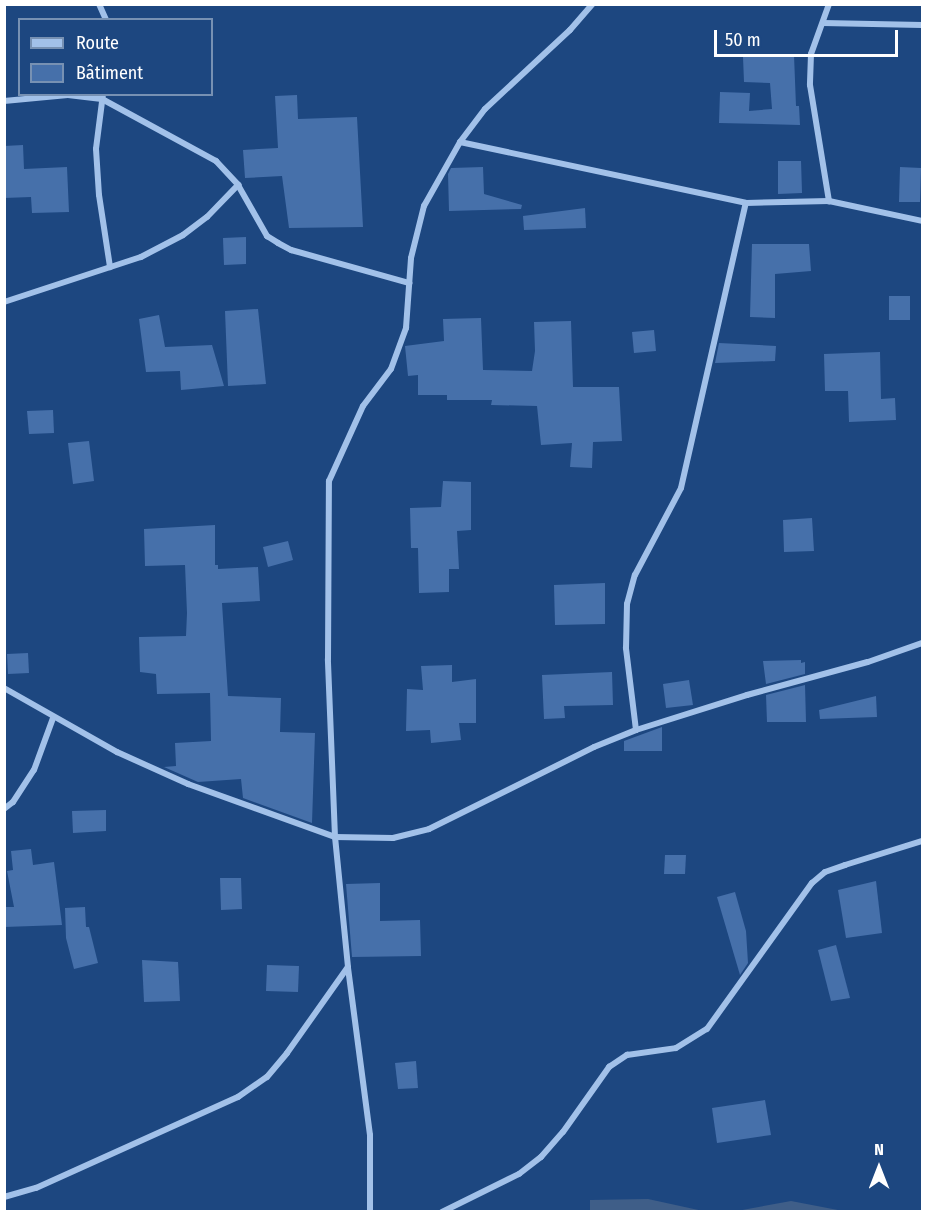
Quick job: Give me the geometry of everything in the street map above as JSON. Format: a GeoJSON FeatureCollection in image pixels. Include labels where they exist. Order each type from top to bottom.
{"type":"FeatureCollection","features":[{"type":"Feature","properties":{"kind":"street"},"geometry":{"type":"LineString","coordinates":[[99,4],[105,18]]}},
{"type":"Feature","properties":{"kind":"street"},"geometry":{"type":"LineString","coordinates":[[370,1212],[370,1135],[348,967],[335,837],[328,659],[329,481],[363,406],[391,369],[406,328],[411,258],[424,206],[460,142],[485,110],[570,30],[592,4]]}},
{"type":"Feature","properties":{"kind":"street"},"geometry":{"type":"LineString","coordinates":[[829,4],[811,54],[810,85],[830,201]]}},
{"type":"Feature","properties":{"kind":"street"},"geometry":{"type":"LineString","coordinates":[[823,23],[922,25]]}},
{"type":"Feature","properties":{"kind":"street"},"geometry":{"type":"LineString","coordinates":[[4,101],[57,96]]}},
{"type":"Feature","properties":{"kind":"street"},"geometry":{"type":"LineString","coordinates":[[85,96],[102,97],[216,161],[238,185],[254,219],[267,236],[278,243],[291,250],[409,283]]}},
{"type":"Feature","properties":{"kind":"street"},"geometry":{"type":"LineString","coordinates":[[102,97],[96,149],[99,195],[110,267]]}},
{"type":"Feature","properties":{"kind":"street"},"geometry":{"type":"LineString","coordinates":[[460,142],[746,203],[830,201],[922,221]]}},
{"type":"Feature","properties":{"kind":"street"},"geometry":{"type":"LineString","coordinates":[[4,302],[141,257],[183,235],[207,217],[238,185]]}},
{"type":"Feature","properties":{"kind":"street"},"geometry":{"type":"LineString","coordinates":[[636,729],[626,648],[627,604],[635,575],[681,488],[746,203]]}},
{"type":"Feature","properties":{"kind":"street"},"geometry":{"type":"LineString","coordinates":[[4,688],[53,718],[117,752],[188,784],[335,837],[393,838],[429,829],[481,806],[594,747],[636,729],[747,695],[868,662],[922,643]]}},
{"type":"Feature","properties":{"kind":"street"},"geometry":{"type":"LineString","coordinates":[[4,809],[13,802],[34,770],[53,718]]}},
{"type":"Feature","properties":{"kind":"street"},"geometry":{"type":"LineString","coordinates":[[442,1212],[519,1174],[541,1157],[563,1132],[609,1067],[627,1055],[676,1048],[707,1029],[805,892],[825,872],[922,841]]}},
{"type":"Feature","properties":{"kind":"street"},"geometry":{"type":"LineString","coordinates":[[4,1197],[36,1188],[238,1097],[267,1077],[287,1053],[348,967]]}},
{"type":"Feature","properties":{"kind":"water"},"geometry":{"type":"Polygon","coordinates":[[[648,1199],[703,1211],[590,1211],[590,1200],[648,1199]]]}},
{"type":"Feature","properties":{"kind":"water"},"geometry":{"type":"Polygon","coordinates":[[[791,1201],[843,1211],[737,1211],[791,1201]]]}},
{"type":"Feature","properties":{"kind":"building"},"geometry":{"type":"Polygon","coordinates":[[[794,55],[796,106],[799,106],[800,125],[719,123],[720,92],[750,93],[749,111],[772,109],[770,83],[744,82],[743,57],[794,55]]]}},
{"type":"Feature","properties":{"kind":"building"},"geometry":{"type":"Polygon","coordinates":[[[297,95],[298,119],[357,117],[363,227],[289,228],[282,176],[245,178],[243,150],[278,148],[275,96],[297,95]]]}},
{"type":"Feature","properties":{"kind":"building"},"geometry":{"type":"Polygon","coordinates":[[[23,145],[24,169],[67,167],[69,212],[32,213],[31,197],[4,198],[4,146],[23,145]]]}},
{"type":"Feature","properties":{"kind":"building"},"geometry":{"type":"Polygon","coordinates":[[[778,161],[801,161],[802,193],[778,194],[778,161]]]}},
{"type":"Feature","properties":{"kind":"building"},"geometry":{"type":"Polygon","coordinates":[[[483,167],[484,194],[522,205],[521,209],[449,211],[448,174],[451,168],[483,167]]]}},
{"type":"Feature","properties":{"kind":"building"},"geometry":{"type":"Polygon","coordinates":[[[900,167],[921,168],[920,202],[899,202],[900,167]]]}},
{"type":"Feature","properties":{"kind":"building"},"geometry":{"type":"Polygon","coordinates":[[[585,208],[586,228],[524,230],[523,216],[585,208]]]}},
{"type":"Feature","properties":{"kind":"building"},"geometry":{"type":"Polygon","coordinates":[[[246,237],[246,264],[224,265],[223,238],[246,237]]]}},
{"type":"Feature","properties":{"kind":"building"},"geometry":{"type":"Polygon","coordinates":[[[752,244],[809,244],[811,271],[775,274],[775,318],[750,317],[752,244]]]}},
{"type":"Feature","properties":{"kind":"building"},"geometry":{"type":"Polygon","coordinates":[[[889,296],[910,296],[910,320],[889,320],[889,296]]]}},
{"type":"Feature","properties":{"kind":"building"},"geometry":{"type":"Polygon","coordinates":[[[258,309],[266,384],[228,386],[225,311],[258,309]]]}},
{"type":"Feature","properties":{"kind":"building"},"geometry":{"type":"Polygon","coordinates":[[[159,315],[165,347],[212,345],[224,386],[181,390],[180,371],[146,372],[139,319],[159,315]]]}},
{"type":"Feature","properties":{"kind":"building"},"geometry":{"type":"Polygon","coordinates":[[[481,318],[483,370],[532,371],[535,351],[534,322],[571,321],[573,387],[619,387],[622,441],[593,442],[592,468],[570,467],[572,443],[541,445],[537,406],[491,405],[492,400],[447,400],[447,395],[418,395],[418,375],[408,376],[405,346],[444,341],[443,319],[481,318]]]}},
{"type":"Feature","properties":{"kind":"building"},"geometry":{"type":"Polygon","coordinates":[[[654,330],[656,351],[634,353],[632,332],[654,330]]]}},
{"type":"Feature","properties":{"kind":"building"},"geometry":{"type":"Polygon","coordinates":[[[719,343],[776,346],[775,361],[715,363],[719,343]]]}},
{"type":"Feature","properties":{"kind":"building"},"geometry":{"type":"Polygon","coordinates":[[[880,352],[881,399],[895,398],[896,420],[849,422],[848,391],[825,391],[824,354],[880,352]]]}},
{"type":"Feature","properties":{"kind":"building"},"geometry":{"type":"Polygon","coordinates":[[[53,410],[54,433],[29,434],[27,411],[53,410]]]}},
{"type":"Feature","properties":{"kind":"building"},"geometry":{"type":"Polygon","coordinates":[[[89,441],[94,481],[73,484],[68,443],[89,441]]]}},
{"type":"Feature","properties":{"kind":"building"},"geometry":{"type":"Polygon","coordinates":[[[443,481],[471,482],[471,530],[457,531],[459,569],[449,569],[449,592],[419,593],[418,548],[411,548],[410,508],[441,507],[443,481]]]}},
{"type":"Feature","properties":{"kind":"building"},"geometry":{"type":"Polygon","coordinates":[[[812,518],[814,551],[784,552],[783,520],[812,518]]]}},
{"type":"Feature","properties":{"kind":"building"},"geometry":{"type":"Polygon","coordinates":[[[215,525],[215,565],[218,565],[218,569],[258,567],[260,601],[222,603],[228,696],[281,698],[280,732],[315,733],[312,823],[243,798],[241,779],[198,782],[164,767],[176,766],[175,743],[211,741],[210,693],[157,694],[156,674],[140,672],[139,637],[186,636],[187,613],[185,565],[145,566],[144,529],[215,525]]]}},
{"type":"Feature","properties":{"kind":"building"},"geometry":{"type":"Polygon","coordinates":[[[288,541],[293,560],[268,567],[263,547],[288,541]]]}},
{"type":"Feature","properties":{"kind":"building"},"geometry":{"type":"Polygon","coordinates":[[[605,583],[605,624],[555,625],[554,585],[605,583]]]}},
{"type":"Feature","properties":{"kind":"building"},"geometry":{"type":"Polygon","coordinates":[[[28,653],[29,673],[8,674],[7,654],[28,653]]]}},
{"type":"Feature","properties":{"kind":"building"},"geometry":{"type":"Polygon","coordinates":[[[801,660],[801,663],[805,662],[805,674],[766,684],[763,661],[801,660]]]}},
{"type":"Feature","properties":{"kind":"building"},"geometry":{"type":"Polygon","coordinates":[[[452,665],[452,682],[476,679],[476,723],[459,723],[461,740],[431,743],[430,730],[406,731],[407,689],[423,690],[421,666],[452,665]]]}},
{"type":"Feature","properties":{"kind":"building"},"geometry":{"type":"Polygon","coordinates":[[[612,672],[613,705],[564,706],[565,718],[544,719],[542,675],[612,672]]]}},
{"type":"Feature","properties":{"kind":"building"},"geometry":{"type":"Polygon","coordinates":[[[689,680],[693,705],[666,708],[663,684],[689,680]]]}},
{"type":"Feature","properties":{"kind":"building"},"geometry":{"type":"Polygon","coordinates":[[[805,685],[806,722],[767,722],[766,695],[805,685]]]}},
{"type":"Feature","properties":{"kind":"building"},"geometry":{"type":"Polygon","coordinates":[[[876,696],[877,717],[820,719],[819,710],[876,696]]]}},
{"type":"Feature","properties":{"kind":"building"},"geometry":{"type":"Polygon","coordinates":[[[662,727],[662,751],[624,751],[624,741],[662,727]]]}},
{"type":"Feature","properties":{"kind":"building"},"geometry":{"type":"Polygon","coordinates":[[[106,810],[106,831],[73,833],[72,811],[106,810]]]}},
{"type":"Feature","properties":{"kind":"building"},"geometry":{"type":"Polygon","coordinates":[[[31,849],[33,865],[54,862],[62,925],[4,927],[4,907],[14,907],[7,871],[13,870],[11,851],[31,849]]]}},
{"type":"Feature","properties":{"kind":"building"},"geometry":{"type":"Polygon","coordinates":[[[665,855],[686,855],[685,874],[664,874],[665,855]]]}},
{"type":"Feature","properties":{"kind":"building"},"geometry":{"type":"Polygon","coordinates":[[[220,878],[241,878],[242,909],[221,910],[220,878]]]}},
{"type":"Feature","properties":{"kind":"building"},"geometry":{"type":"Polygon","coordinates":[[[876,881],[882,933],[846,938],[838,890],[876,881]]]}},
{"type":"Feature","properties":{"kind":"building"},"geometry":{"type":"Polygon","coordinates":[[[380,883],[380,921],[420,920],[421,956],[352,957],[346,884],[380,883]]]}},
{"type":"Feature","properties":{"kind":"building"},"geometry":{"type":"Polygon","coordinates":[[[735,892],[746,931],[748,963],[740,975],[717,897],[735,892]]]}},
{"type":"Feature","properties":{"kind":"building"},"geometry":{"type":"Polygon","coordinates":[[[85,907],[86,927],[89,927],[98,963],[74,969],[66,938],[65,908],[85,907]]]}},
{"type":"Feature","properties":{"kind":"building"},"geometry":{"type":"Polygon","coordinates":[[[836,945],[850,998],[831,1001],[818,950],[836,945]]]}},
{"type":"Feature","properties":{"kind":"building"},"geometry":{"type":"Polygon","coordinates":[[[142,960],[178,962],[180,1001],[144,1002],[142,960]]]}},
{"type":"Feature","properties":{"kind":"building"},"geometry":{"type":"Polygon","coordinates":[[[267,965],[299,966],[298,992],[266,991],[267,965]]]}},
{"type":"Feature","properties":{"kind":"building"},"geometry":{"type":"Polygon","coordinates":[[[416,1061],[418,1088],[398,1089],[395,1063],[416,1061]]]}},
{"type":"Feature","properties":{"kind":"building"},"geometry":{"type":"Polygon","coordinates":[[[765,1100],[771,1135],[717,1143],[712,1108],[765,1100]]]}}]}
